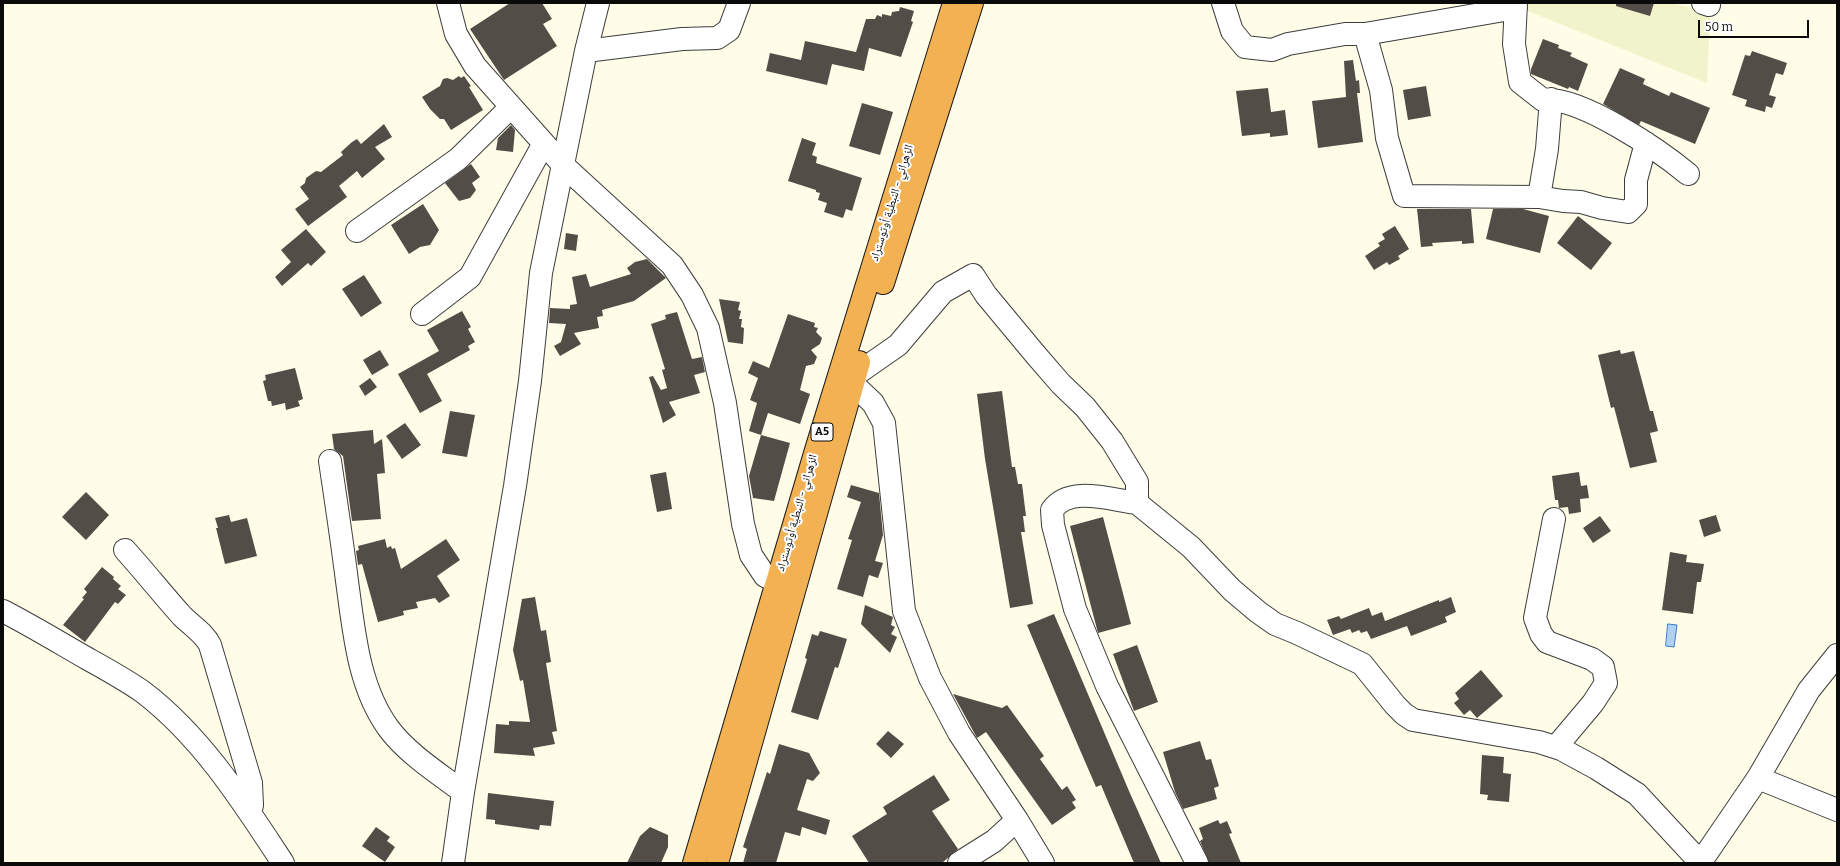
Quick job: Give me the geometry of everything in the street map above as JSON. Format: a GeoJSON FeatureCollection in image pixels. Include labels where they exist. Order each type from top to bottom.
{"type":"FeatureCollection","features":[{"type":"Feature","properties":{"kind":"highway","name":"الزهراني - النبطية أوتوستراد"},"geometry":{"type":"LineString","coordinates":[[847,390],[893,196],[954,3]]}},
{"type":"Feature","properties":{"kind":"highway","name":"الزهراني - النبطية أوتوستراد"},"geometry":{"type":"LineString","coordinates":[[694,863],[777,582],[847,390],[972,3]]}},
{"type":"Feature","properties":{"kind":"highway","name":"الزهراني - النبطية أوتوستراد"},"geometry":{"type":"LineString","coordinates":[[717,863],[824,453]]}},
{"type":"Feature","properties":{"kind":"street"},"geometry":{"type":"LineString","coordinates":[[448,3],[456,34],[475,66],[543,145],[672,265],[692,295],[708,328],[725,403],[743,524],[751,556],[764,576],[777,582]]}},
{"type":"Feature","properties":{"kind":"street"},"geometry":{"type":"LineString","coordinates":[[453,863],[463,792],[515,486],[530,381],[541,273],[564,166],[586,51],[598,3]]}},
{"type":"Feature","properties":{"kind":"street"},"geometry":{"type":"LineString","coordinates":[[586,51],[682,38],[717,38],[730,30],[739,3]]}},
{"type":"Feature","properties":{"kind":"street"},"geometry":{"type":"LineString","coordinates":[[1223,3],[1232,31],[1245,47],[1272,50],[1288,44],[1345,34],[1365,34],[1516,6],[1514,44],[1520,82],[1543,100],[1551,99],[1575,104],[1646,143],[1688,174]]}},
{"type":"Feature","properties":{"kind":"street"},"geometry":{"type":"LineString","coordinates":[[1365,34],[1381,90],[1387,138],[1404,196],[1539,196],[1563,201],[1581,202],[1602,208],[1628,212],[1636,204],[1636,180],[1646,143]]}},
{"type":"Feature","properties":{"kind":"street"},"geometry":{"type":"LineString","coordinates":[[1539,196],[1547,149],[1551,99]]}},
{"type":"Feature","properties":{"kind":"street"},"geometry":{"type":"LineString","coordinates":[[357,231],[458,159],[511,107]]}},
{"type":"Feature","properties":{"kind":"street"},"geometry":{"type":"LineString","coordinates":[[422,314],[470,277],[543,145]]}},
{"type":"Feature","properties":{"kind":"street"},"geometry":{"type":"LineString","coordinates":[[1043,863],[1017,820],[958,733],[930,678],[904,611],[884,423],[873,403],[847,390],[898,345],[944,292],[973,275],[986,295],[1035,354],[1061,384],[1085,407],[1112,441],[1137,482],[1137,503]]}},
{"type":"Feature","properties":{"kind":"street"},"geometry":{"type":"LineString","coordinates":[[330,461],[356,642],[363,673],[372,696],[389,728],[413,754],[463,792]]}},
{"type":"Feature","properties":{"kind":"street"},"geometry":{"type":"LineString","coordinates":[[1197,863],[1107,686],[1075,609],[1053,525],[1052,510],[1056,504],[1067,497],[1087,496],[1137,503],[1191,547],[1232,590],[1258,612],[1275,624],[1362,664],[1400,709],[1413,720],[1539,742],[1556,747],[1596,768],[1637,794],[1700,862],[1758,778],[1810,690],[1837,656]]}},
{"type":"Feature","properties":{"kind":"street"},"geometry":{"type":"LineString","coordinates":[[1554,519],[1535,618],[1541,634],[1547,642],[1592,659],[1603,667],[1606,683],[1593,703],[1556,747]]}},
{"type":"Feature","properties":{"kind":"street"},"geometry":{"type":"LineString","coordinates":[[125,550],[151,577],[183,617],[207,639],[251,784],[252,801],[250,813]]}},
{"type":"Feature","properties":{"kind":"street"},"geometry":{"type":"LineString","coordinates":[[3,611],[142,692],[196,742],[250,813],[283,863]]}},
{"type":"Feature","properties":{"kind":"street"},"geometry":{"type":"LineString","coordinates":[[1758,778],[1837,810]]}},
{"type":"Feature","properties":{"kind":"street"},"geometry":{"type":"LineString","coordinates":[[959,863],[994,841],[1017,820]]}},
{"type":"Feature","properties":{"kind":"green space"},"geometry":{"type":"Polygon","coordinates":[[[1527,3],[1671,3],[1710,12],[1707,83],[1528,11],[1527,3]]]}},
{"type":"Feature","properties":{"kind":"water"},"geometry":{"type":"Polygon","coordinates":[[[1668,624],[1677,625],[1674,647],[1666,646],[1668,624]]]}},
{"type":"Feature","properties":{"kind":"building"},"geometry":{"type":"Polygon","coordinates":[[[510,3],[542,3],[552,19],[543,24],[557,46],[504,80],[470,29],[510,3]]]}},
{"type":"Feature","properties":{"kind":"building"},"geometry":{"type":"Polygon","coordinates":[[[1616,3],[1654,3],[1650,16],[1616,6],[1616,3]]]}},
{"type":"Feature","properties":{"kind":"building"},"geometry":{"type":"Polygon","coordinates":[[[900,7],[914,11],[911,21],[913,22],[901,57],[869,48],[864,71],[832,64],[827,85],[766,71],[770,53],[801,60],[805,41],[856,52],[866,19],[875,19],[877,15],[882,17],[882,14],[891,16],[892,12],[899,11],[900,7]]]}},
{"type":"Feature","properties":{"kind":"building"},"geometry":{"type":"Polygon","coordinates":[[[1543,39],[1559,45],[1558,48],[1572,53],[1570,56],[1588,64],[1578,91],[1569,87],[1568,89],[1531,74],[1531,69],[1543,39]]]}},
{"type":"Feature","properties":{"kind":"building"},"geometry":{"type":"Polygon","coordinates":[[[1752,51],[1787,63],[1783,75],[1776,73],[1769,95],[1776,97],[1772,108],[1766,106],[1765,112],[1745,106],[1747,100],[1732,95],[1745,55],[1750,56],[1752,51]]]}},
{"type":"Feature","properties":{"kind":"building"},"geometry":{"type":"Polygon","coordinates":[[[1353,60],[1356,81],[1359,80],[1360,93],[1357,93],[1363,142],[1318,148],[1312,101],[1346,97],[1344,61],[1353,60]]]}},
{"type":"Feature","properties":{"kind":"building"},"geometry":{"type":"Polygon","coordinates":[[[1620,68],[1645,79],[1643,84],[1669,96],[1671,92],[1710,108],[1695,144],[1641,121],[1639,125],[1603,104],[1620,68]]]}},
{"type":"Feature","properties":{"kind":"building"},"geometry":{"type":"Polygon","coordinates":[[[459,76],[461,78],[464,76],[471,86],[469,87],[483,110],[451,130],[444,119],[440,119],[430,109],[422,97],[440,86],[443,79],[447,78],[453,80],[459,76]]]}},
{"type":"Feature","properties":{"kind":"building"},"geometry":{"type":"Polygon","coordinates":[[[1426,86],[1431,116],[1408,120],[1403,90],[1426,86]]]}},
{"type":"Feature","properties":{"kind":"building"},"geometry":{"type":"Polygon","coordinates":[[[1268,88],[1271,112],[1285,110],[1288,135],[1270,137],[1270,133],[1242,136],[1236,91],[1268,88]]]}},
{"type":"Feature","properties":{"kind":"building"},"geometry":{"type":"Polygon","coordinates":[[[862,103],[893,112],[880,155],[849,146],[862,103]]]}},
{"type":"Feature","properties":{"kind":"building"},"geometry":{"type":"Polygon","coordinates":[[[384,124],[392,137],[375,147],[385,159],[362,178],[357,171],[339,186],[347,197],[308,226],[295,209],[309,199],[300,187],[305,183],[306,178],[316,171],[321,172],[343,155],[341,152],[352,142],[357,139],[361,144],[384,124]]]}},
{"type":"Feature","properties":{"kind":"building"},"geometry":{"type":"Polygon","coordinates":[[[511,125],[515,130],[513,152],[496,150],[498,138],[511,125]]]}},
{"type":"Feature","properties":{"kind":"building"},"geometry":{"type":"Polygon","coordinates":[[[802,138],[816,143],[812,155],[817,157],[816,163],[862,178],[852,211],[846,209],[843,218],[824,212],[827,203],[818,200],[820,193],[816,192],[816,190],[788,181],[802,138]]]}},
{"type":"Feature","properties":{"kind":"building"},"geometry":{"type":"Polygon","coordinates":[[[471,164],[480,177],[472,183],[476,190],[470,198],[459,201],[445,183],[471,164]]]}},
{"type":"Feature","properties":{"kind":"building"},"geometry":{"type":"Polygon","coordinates":[[[423,204],[439,230],[430,245],[420,247],[409,254],[391,225],[423,204]]]}},
{"type":"Feature","properties":{"kind":"building"},"geometry":{"type":"Polygon","coordinates":[[[1417,209],[1471,209],[1474,243],[1462,244],[1462,241],[1432,243],[1433,246],[1421,247],[1417,209]]]}},
{"type":"Feature","properties":{"kind":"building"},"geometry":{"type":"Polygon","coordinates":[[[1493,209],[1523,209],[1549,216],[1540,253],[1486,239],[1493,209]]]}},
{"type":"Feature","properties":{"kind":"building"},"geometry":{"type":"Polygon","coordinates":[[[1578,216],[1612,243],[1591,270],[1557,243],[1578,216]]]}},
{"type":"Feature","properties":{"kind":"building"},"geometry":{"type":"Polygon","coordinates":[[[1395,226],[1409,249],[1398,256],[1400,259],[1389,265],[1387,262],[1374,270],[1365,256],[1380,246],[1378,243],[1385,239],[1382,234],[1395,226]]]}},
{"type":"Feature","properties":{"kind":"building"},"geometry":{"type":"Polygon","coordinates":[[[306,229],[326,252],[311,266],[308,263],[282,286],[275,277],[291,262],[281,250],[306,229]]]}},
{"type":"Feature","properties":{"kind":"building"},"geometry":{"type":"Polygon","coordinates":[[[566,233],[578,235],[576,251],[564,249],[566,233]]]}},
{"type":"Feature","properties":{"kind":"building"},"geometry":{"type":"Polygon","coordinates":[[[647,259],[666,278],[634,301],[602,310],[603,316],[597,317],[599,328],[574,333],[581,344],[560,356],[554,346],[561,342],[566,324],[549,323],[550,308],[570,309],[570,305],[577,304],[572,277],[586,274],[590,287],[631,274],[627,268],[635,262],[647,259]]]}},
{"type":"Feature","properties":{"kind":"building"},"geometry":{"type":"Polygon","coordinates":[[[364,275],[382,303],[361,317],[342,289],[364,275]]]}},
{"type":"Feature","properties":{"kind":"building"},"geometry":{"type":"Polygon","coordinates":[[[719,299],[740,302],[738,310],[741,311],[739,319],[742,319],[741,327],[744,328],[743,344],[728,342],[719,299]]]}},
{"type":"Feature","properties":{"kind":"building"},"geometry":{"type":"Polygon","coordinates":[[[462,311],[471,327],[468,329],[475,342],[468,346],[470,350],[427,374],[442,401],[420,413],[398,374],[439,351],[427,330],[462,311]]]}},
{"type":"Feature","properties":{"kind":"building"},"geometry":{"type":"Polygon","coordinates":[[[677,312],[692,359],[702,357],[705,372],[694,375],[700,393],[669,402],[676,415],[663,423],[649,377],[653,376],[661,390],[667,388],[662,370],[665,369],[651,324],[666,319],[665,315],[677,312]]]}},
{"type":"Feature","properties":{"kind":"building"},"geometry":{"type":"Polygon","coordinates":[[[788,314],[815,323],[814,327],[818,328],[816,332],[822,338],[820,344],[811,350],[817,357],[814,364],[806,366],[800,390],[810,394],[800,424],[768,413],[761,435],[749,431],[757,403],[750,400],[758,378],[748,373],[753,361],[769,368],[788,314]]]}},
{"type":"Feature","properties":{"kind":"building"},"geometry":{"type":"Polygon","coordinates":[[[380,350],[389,365],[372,375],[363,360],[380,350]]]}},
{"type":"Feature","properties":{"kind":"building"},"geometry":{"type":"Polygon","coordinates":[[[1620,350],[1621,354],[1634,351],[1650,411],[1653,411],[1658,431],[1650,433],[1657,462],[1630,468],[1614,407],[1611,408],[1598,355],[1620,350]]]}},
{"type":"Feature","properties":{"kind":"building"},"geometry":{"type":"Polygon","coordinates":[[[295,368],[303,399],[298,401],[300,406],[286,410],[285,403],[272,406],[271,401],[268,401],[263,381],[266,380],[265,375],[295,368]]]}},
{"type":"Feature","properties":{"kind":"building"},"geometry":{"type":"Polygon","coordinates":[[[370,378],[377,387],[365,396],[359,386],[370,378]]]}},
{"type":"Feature","properties":{"kind":"building"},"geometry":{"type":"Polygon","coordinates":[[[1002,391],[1012,467],[1015,467],[1018,484],[1022,484],[1026,516],[1023,516],[1025,532],[1021,532],[1033,604],[1010,608],[985,459],[977,394],[1002,391]]]}},
{"type":"Feature","properties":{"kind":"building"},"geometry":{"type":"Polygon","coordinates":[[[450,411],[475,415],[467,457],[442,453],[450,411]]]}},
{"type":"Feature","properties":{"kind":"building"},"geometry":{"type":"Polygon","coordinates":[[[405,423],[421,445],[402,459],[386,436],[405,423]]]}},
{"type":"Feature","properties":{"kind":"building"},"geometry":{"type":"Polygon","coordinates":[[[373,430],[374,444],[382,439],[385,473],[377,474],[381,519],[352,521],[343,456],[334,449],[332,434],[373,430]]]}},
{"type":"Feature","properties":{"kind":"building"},"geometry":{"type":"Polygon","coordinates":[[[761,435],[790,443],[774,501],[753,498],[749,476],[761,435]]]}},
{"type":"Feature","properties":{"kind":"building"},"geometry":{"type":"Polygon","coordinates":[[[666,472],[672,509],[657,512],[650,475],[666,472]]]}},
{"type":"Feature","properties":{"kind":"building"},"geometry":{"type":"Polygon","coordinates":[[[1579,472],[1581,486],[1587,485],[1589,498],[1580,499],[1581,512],[1569,514],[1568,507],[1559,508],[1558,500],[1555,500],[1552,476],[1579,472]]]}},
{"type":"Feature","properties":{"kind":"building"},"geometry":{"type":"Polygon","coordinates":[[[851,485],[879,493],[883,535],[875,561],[883,563],[878,578],[869,575],[863,597],[837,589],[852,540],[848,539],[861,502],[847,497],[851,485]]]}},
{"type":"Feature","properties":{"kind":"building"},"geometry":{"type":"Polygon","coordinates":[[[86,492],[109,515],[86,540],[62,517],[86,492]]]}},
{"type":"Feature","properties":{"kind":"building"},"geometry":{"type":"Polygon","coordinates":[[[229,515],[231,522],[247,518],[257,556],[225,564],[215,518],[229,515]]]}},
{"type":"Feature","properties":{"kind":"building"},"geometry":{"type":"Polygon","coordinates":[[[1716,515],[1721,531],[1704,537],[1699,520],[1716,515]]]}},
{"type":"Feature","properties":{"kind":"building"},"geometry":{"type":"Polygon","coordinates":[[[1600,516],[1611,531],[1593,543],[1583,528],[1600,516]]]}},
{"type":"Feature","properties":{"kind":"building"},"geometry":{"type":"Polygon","coordinates":[[[1103,517],[1131,624],[1098,633],[1070,526],[1103,517]]]}},
{"type":"Feature","properties":{"kind":"building"},"geometry":{"type":"Polygon","coordinates":[[[385,539],[387,548],[391,546],[392,549],[395,548],[401,569],[446,539],[460,560],[437,576],[450,596],[439,603],[435,598],[416,602],[418,608],[403,611],[404,615],[378,622],[362,564],[358,565],[356,551],[359,550],[358,546],[385,539]]]}},
{"type":"Feature","properties":{"kind":"building"},"geometry":{"type":"Polygon","coordinates":[[[1670,552],[1687,555],[1686,562],[1704,564],[1701,582],[1697,582],[1693,614],[1662,610],[1670,552]]]}},
{"type":"Feature","properties":{"kind":"building"},"geometry":{"type":"Polygon","coordinates":[[[102,567],[114,577],[113,579],[121,586],[118,589],[126,595],[118,604],[115,602],[85,642],[63,625],[84,599],[82,598],[87,592],[84,589],[102,567]]]}},
{"type":"Feature","properties":{"kind":"building"},"geometry":{"type":"Polygon","coordinates":[[[535,597],[541,631],[546,630],[551,662],[546,663],[557,731],[552,732],[555,744],[533,748],[535,756],[494,753],[496,724],[509,725],[509,721],[530,722],[523,680],[520,681],[513,650],[522,599],[535,597]]]}},
{"type":"Feature","properties":{"kind":"building"},"geometry":{"type":"Polygon","coordinates":[[[1451,597],[1456,612],[1445,617],[1447,622],[1411,636],[1407,626],[1371,639],[1367,631],[1361,633],[1359,630],[1352,633],[1350,629],[1333,635],[1327,620],[1339,616],[1341,619],[1369,608],[1372,616],[1382,612],[1385,621],[1439,600],[1439,602],[1451,597]]]}},
{"type":"Feature","properties":{"kind":"building"},"geometry":{"type":"Polygon","coordinates":[[[865,605],[893,617],[891,625],[895,627],[891,634],[897,637],[890,653],[861,624],[865,605]]]}},
{"type":"Feature","properties":{"kind":"building"},"geometry":{"type":"Polygon","coordinates":[[[1054,614],[1161,863],[1134,863],[1101,785],[1096,787],[1058,699],[1027,625],[1054,614]]]}},
{"type":"Feature","properties":{"kind":"building"},"geometry":{"type":"Polygon","coordinates":[[[820,631],[847,639],[838,668],[835,667],[818,720],[791,712],[807,659],[805,658],[812,634],[818,636],[820,631]]]}},
{"type":"Feature","properties":{"kind":"building"},"geometry":{"type":"Polygon","coordinates":[[[1137,645],[1158,702],[1134,711],[1113,654],[1137,645]]]}},
{"type":"Feature","properties":{"kind":"building"},"geometry":{"type":"Polygon","coordinates":[[[1481,670],[1503,696],[1477,718],[1470,710],[1464,715],[1454,703],[1459,699],[1455,693],[1481,670]]]}},
{"type":"Feature","properties":{"kind":"building"},"geometry":{"type":"Polygon","coordinates":[[[953,694],[1002,708],[1007,705],[1044,756],[1040,759],[1062,790],[1067,786],[1076,800],[1072,802],[1076,808],[1052,825],[986,732],[977,738],[953,694]]]}},
{"type":"Feature","properties":{"kind":"building"},"geometry":{"type":"Polygon","coordinates":[[[888,731],[904,744],[891,758],[876,744],[888,731]]]}},
{"type":"Feature","properties":{"kind":"building"},"geometry":{"type":"Polygon","coordinates":[[[1200,741],[1206,760],[1211,759],[1219,786],[1214,788],[1217,799],[1183,809],[1175,792],[1163,752],[1200,741]]]}},
{"type":"Feature","properties":{"kind":"building"},"geometry":{"type":"Polygon","coordinates":[[[779,744],[809,753],[820,773],[813,781],[807,779],[797,810],[830,820],[826,835],[802,827],[800,836],[785,832],[776,863],[743,863],[747,849],[743,847],[767,772],[770,774],[779,744]]]}},
{"type":"Feature","properties":{"kind":"building"},"geometry":{"type":"Polygon","coordinates":[[[1482,755],[1504,757],[1503,773],[1511,774],[1509,802],[1487,800],[1488,795],[1480,794],[1482,755]]]}},
{"type":"Feature","properties":{"kind":"building"},"geometry":{"type":"Polygon","coordinates":[[[934,775],[950,800],[932,811],[958,849],[942,863],[869,863],[852,836],[887,814],[883,807],[934,775]]]}},
{"type":"Feature","properties":{"kind":"building"},"geometry":{"type":"Polygon","coordinates":[[[488,793],[554,801],[551,826],[540,825],[539,830],[495,824],[495,820],[486,819],[488,793]]]}},
{"type":"Feature","properties":{"kind":"building"},"geometry":{"type":"Polygon","coordinates":[[[1218,820],[1220,824],[1227,821],[1232,833],[1229,834],[1241,863],[1209,863],[1200,841],[1203,839],[1199,828],[1218,820]]]}},
{"type":"Feature","properties":{"kind":"building"},"geometry":{"type":"Polygon","coordinates":[[[376,827],[390,837],[387,841],[395,847],[385,862],[362,846],[376,827]]]}},
{"type":"Feature","properties":{"kind":"building"},"geometry":{"type":"Polygon","coordinates":[[[650,827],[668,835],[668,847],[661,863],[627,863],[640,836],[650,827]]]}}]}
